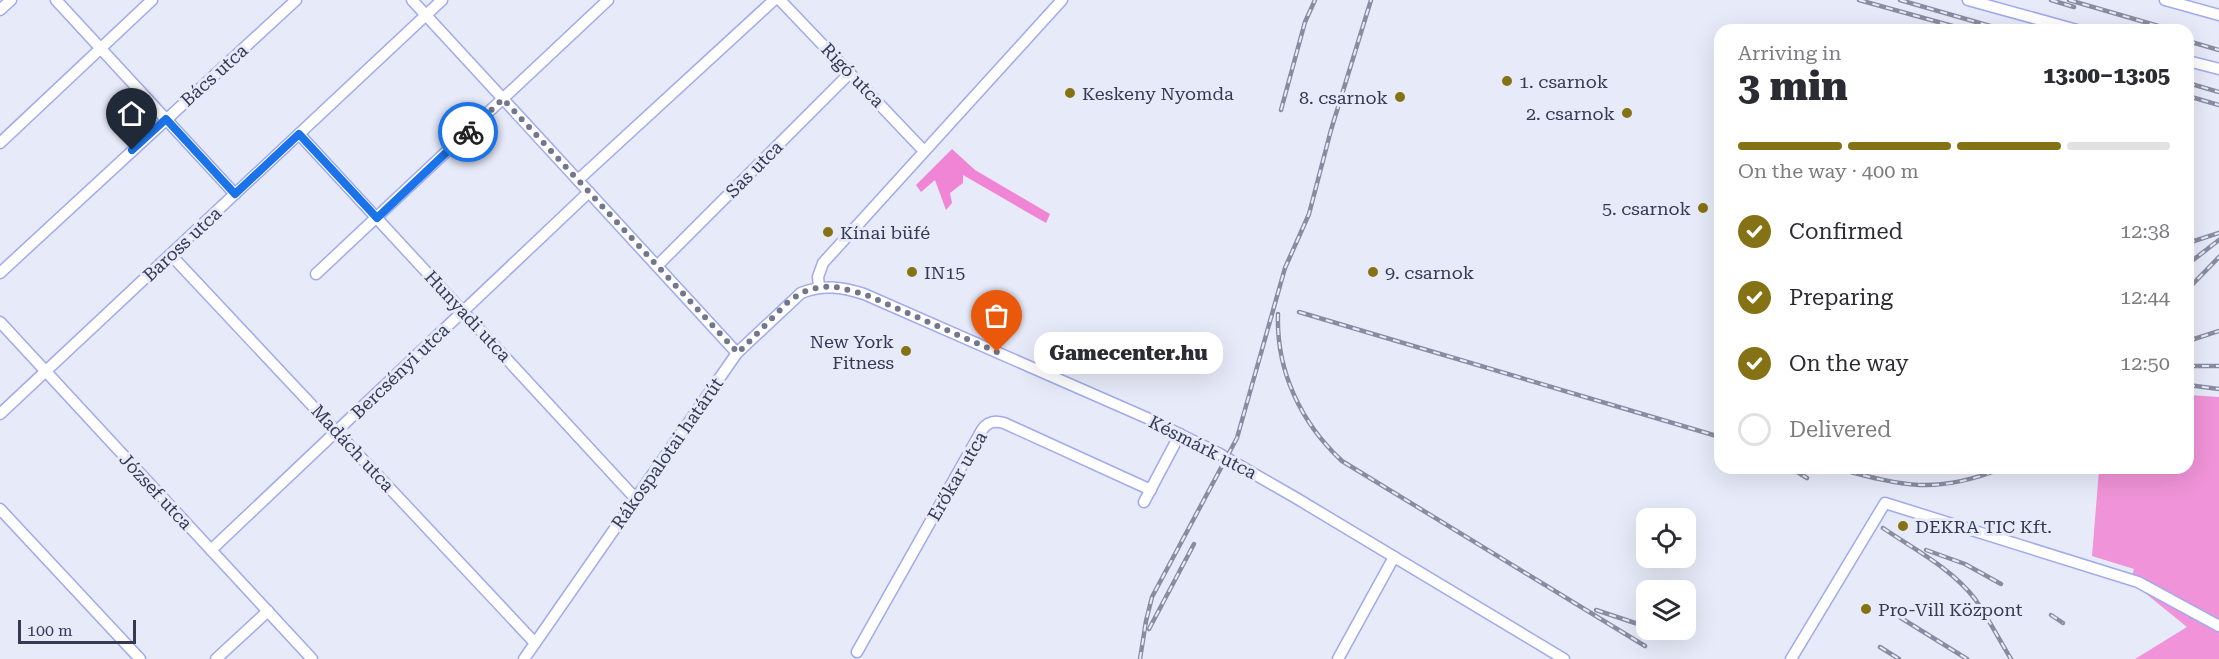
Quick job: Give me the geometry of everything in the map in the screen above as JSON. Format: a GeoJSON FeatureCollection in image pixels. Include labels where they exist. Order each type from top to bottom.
{"type":"FeatureCollection","features":[{"type":"Feature","properties":{"kind":"street"},"geometry":{"type":"LineString","coordinates":[[0,10],[11,0]]}},
{"type":"Feature","properties":{"kind":"street"},"geometry":{"type":"LineString","coordinates":[[56,0],[235,194]]}},
{"type":"Feature","properties":{"kind":"street"},"geometry":{"type":"LineString","coordinates":[[0,142],[152,0]]}},
{"type":"Feature","properties":{"kind":"street","name":"Bács utca"},"geometry":{"type":"LineString","coordinates":[[0,273],[296,0]]}},
{"type":"Feature","properties":{"kind":"street"},"geometry":{"type":"LineString","coordinates":[[412,0],[738,353]]}},
{"type":"Feature","properties":{"kind":"street","name":"Baross utca"},"geometry":{"type":"LineString","coordinates":[[0,414],[442,0]]}},
{"type":"Feature","properties":{"kind":"street"},"geometry":{"type":"LineString","coordinates":[[316,274],[608,0]]}},
{"type":"Feature","properties":{"kind":"street"},"geometry":{"type":"LineString","coordinates":[[578,180],[774,0]]}},
{"type":"Feature","properties":{"kind":"street","name":"Rigó utca"},"geometry":{"type":"LineString","coordinates":[[780,0],[924,151]]}},
{"type":"Feature","properties":{"kind":"street"},"geometry":{"type":"LineString","coordinates":[[819,287],[818,277],[823,263],[1062,0]]}},
{"type":"Feature","properties":{"kind":"street"},"geometry":{"type":"LineString","coordinates":[[1968,0],[2055,24]]}},
{"type":"Feature","properties":{"kind":"street"},"geometry":{"type":"LineString","coordinates":[[2164,0],[2219,15]]}},
{"type":"Feature","properties":{"kind":"street"},"geometry":{"type":"LineString","coordinates":[[2194,63],[2219,69]]}},
{"type":"Feature","properties":{"kind":"street","name":"Sas utca"},"geometry":{"type":"LineString","coordinates":[[657,266],[850,73]]}},
{"type":"Feature","properties":{"kind":"street","name":"Hunyadi utca"},"geometry":{"type":"LineString","coordinates":[[299,134],[636,499]]}},
{"type":"Feature","properties":{"kind":"street","name":"Bercsényi utca"},"geometry":{"type":"LineString","coordinates":[[211,550],[589,192]]}},
{"type":"Feature","properties":{"kind":"street","name":"Madách utca"},"geometry":{"type":"LineString","coordinates":[[171,255],[535,643]]}},
{"type":"Feature","properties":{"kind":"street","name":"Késmárk utca"},"geometry":{"type":"LineString","coordinates":[[819,287],[832,286],[864,294],[1180,434],[1252,472],[1564,659]]}},
{"type":"Feature","properties":{"kind":"street","name":"Rákospalotai határút"},"geometry":{"type":"LineString","coordinates":[[524,659],[738,353],[789,301],[801,293],[819,287]]}},
{"type":"Feature","properties":{"kind":"street","name":"József utca"},"geometry":{"type":"LineString","coordinates":[[0,322],[312,659]]}},
{"type":"Feature","properties":{"kind":"street","name":"Erőkar utca"},"geometry":{"type":"LineString","coordinates":[[857,652],[982,430],[989,423],[995,421],[1004,423],[1151,490]]}},
{"type":"Feature","properties":{"kind":"street"},"geometry":{"type":"LineString","coordinates":[[1144,502],[1180,434]]}},
{"type":"Feature","properties":{"kind":"street"},"geometry":{"type":"LineString","coordinates":[[1791,659],[1886,503],[2138,582],[2219,626]]}},
{"type":"Feature","properties":{"kind":"street"},"geometry":{"type":"LineString","coordinates":[[0,509],[140,659]]}},
{"type":"Feature","properties":{"kind":"street"},"geometry":{"type":"LineString","coordinates":[[1338,659],[1395,557]]}},
{"type":"Feature","properties":{"kind":"street"},"geometry":{"type":"LineString","coordinates":[[216,659],[268,611]]}},
{"type":"Feature","properties":{"kind":"shaded area"},"geometry":{"type":"Polygon","coordinates":[[[952,149],[975,170],[1050,214],[1046,223],[963,175],[963,183],[950,193],[952,203],[946,210],[935,180],[921,192],[916,185],[952,149]]]}},
{"type":"Feature","properties":{"kind":"shaded area"},"geometry":{"type":"Polygon","coordinates":[[[2194,395],[2219,397],[2219,659],[2135,659],[2187,627],[2139,588],[2129,584],[2134,569],[2092,556],[2099,474],[2194,474],[2194,395]]]}},
{"type":"Feature","properties":{"kind":"railway"},"geometry":{"type":"LineString","coordinates":[[1281,110],[1305,22],[1315,0]]}},
{"type":"Feature","properties":{"kind":"railway"},"geometry":{"type":"LineString","coordinates":[[1140,659],[1152,597],[1237,438],[1285,268],[1309,214],[1331,130],[1371,0]]}},
{"type":"Feature","properties":{"kind":"railway"},"geometry":{"type":"LineString","coordinates":[[1859,0],[1945,24]]}},
{"type":"Feature","properties":{"kind":"railway"},"geometry":{"type":"LineString","coordinates":[[1900,0],[1983,24]]}},
{"type":"Feature","properties":{"kind":"railway"},"geometry":{"type":"LineString","coordinates":[[2051,0],[2074,7]]}},
{"type":"Feature","properties":{"kind":"railway"},"geometry":{"type":"LineString","coordinates":[[2069,0],[2151,24]]}},
{"type":"Feature","properties":{"kind":"railway"},"geometry":{"type":"LineString","coordinates":[[2194,43],[2219,50]]}},
{"type":"Feature","properties":{"kind":"railway"},"geometry":{"type":"LineString","coordinates":[[2194,85],[2219,92]]}},
{"type":"Feature","properties":{"kind":"railway"},"geometry":{"type":"LineString","coordinates":[[2194,98],[2219,105]]}},
{"type":"Feature","properties":{"kind":"railway"},"geometry":{"type":"LineString","coordinates":[[2194,241],[2219,233]]}},
{"type":"Feature","properties":{"kind":"railway"},"geometry":{"type":"LineString","coordinates":[[2194,259],[2219,240]]}},
{"type":"Feature","properties":{"kind":"railway"},"geometry":{"type":"LineString","coordinates":[[2194,283],[2219,257]]}},
{"type":"Feature","properties":{"kind":"railway"},"geometry":{"type":"LineString","coordinates":[[1299,312],[1714,435]]}},
{"type":"Feature","properties":{"kind":"railway"},"geometry":{"type":"LineString","coordinates":[[1278,314],[1281,356],[1294,395],[1314,430],[1342,461],[1645,646]]}},
{"type":"Feature","properties":{"kind":"railway"},"geometry":{"type":"LineString","coordinates":[[2194,339],[2219,331]]}},
{"type":"Feature","properties":{"kind":"railway"},"geometry":{"type":"LineString","coordinates":[[2194,366],[2219,366]]}},
{"type":"Feature","properties":{"kind":"railway"},"geometry":{"type":"LineString","coordinates":[[2194,386],[2219,389]]}},
{"type":"Feature","properties":{"kind":"railway"},"geometry":{"type":"LineString","coordinates":[[1801,474],[1807,478]]}},
{"type":"Feature","properties":{"kind":"railway"},"geometry":{"type":"LineString","coordinates":[[1861,474],[1919,485],[1958,482],[1985,474]]}},
{"type":"Feature","properties":{"kind":"railway"},"geometry":{"type":"LineString","coordinates":[[1883,528],[1932,560],[1965,588],[1980,606],[2011,659]]}},
{"type":"Feature","properties":{"kind":"railway"},"geometry":{"type":"LineString","coordinates":[[1149,629],[1194,544]]}},
{"type":"Feature","properties":{"kind":"railway"},"geometry":{"type":"LineString","coordinates":[[1926,550],[1965,564],[2001,584]]}},
{"type":"Feature","properties":{"kind":"railway"},"geometry":{"type":"LineString","coordinates":[[1596,610],[1636,623]]}},
{"type":"Feature","properties":{"kind":"railway"},"geometry":{"type":"LineString","coordinates":[[2051,615],[2063,623]]}},
{"type":"Feature","properties":{"kind":"railway"},"geometry":{"type":"LineString","coordinates":[[1901,618],[1967,659]]}},
{"type":"Feature","properties":{"kind":"railway"},"geometry":{"type":"LineString","coordinates":[[1880,647],[1899,659]]}},
{"type":"Feature","properties":{"kind":"way so far"},"geometry":{"type":"LineString","coordinates":[[468,132],[503,99],[738,353],[789,301],[811,289],[832,286],[864,294],[997,352]]}},
{"type":"Feature","properties":{"kind":"place","name":"1. csarnok"},"geometry":{"type":"Point","coordinates":[1507,81]}},
{"type":"Feature","properties":{"kind":"place","name":"Keskeny Nyomda"},"geometry":{"type":"Point","coordinates":[1070,93]}},
{"type":"Feature","properties":{"kind":"place","name":"8. csarnok"},"geometry":{"type":"Point","coordinates":[1400,97]}},
{"type":"Feature","properties":{"kind":"place","name":"2. csarnok"},"geometry":{"type":"Point","coordinates":[1627,113]}},
{"type":"Feature","properties":{"kind":"place","name":"5. csarnok"},"geometry":{"type":"Point","coordinates":[1703,208]}},
{"type":"Feature","properties":{"kind":"place","name":"Kínai büfé"},"geometry":{"type":"Point","coordinates":[828,232]}},
{"type":"Feature","properties":{"kind":"place","name":"IN15"},"geometry":{"type":"Point","coordinates":[912,272]}},
{"type":"Feature","properties":{"kind":"place","name":"9. csarnok"},"geometry":{"type":"Point","coordinates":[1373,272]}},
{"type":"Feature","properties":{"kind":"place","name":"New York Fitness"},"geometry":{"type":"Point","coordinates":[906,351]}},
{"type":"Feature","properties":{"kind":"place","name":"Gamecenter.hu"},"geometry":{"type":"Point","coordinates":[997,352]}},
{"type":"Feature","properties":{"kind":"place","name":"DEKRA TIC Kft."},"geometry":{"type":"Point","coordinates":[1903,526]}},
{"type":"Feature","properties":{"kind":"place","name":"Pro-Vill Központ"},"geometry":{"type":"Point","coordinates":[1866,609]}},
{"type":"Feature","properties":{"kind":"route"},"geometry":{"type":"LineString","coordinates":[[132,150],[166,119],[235,194],[299,134],[377,218],[468,132]]}}]}
